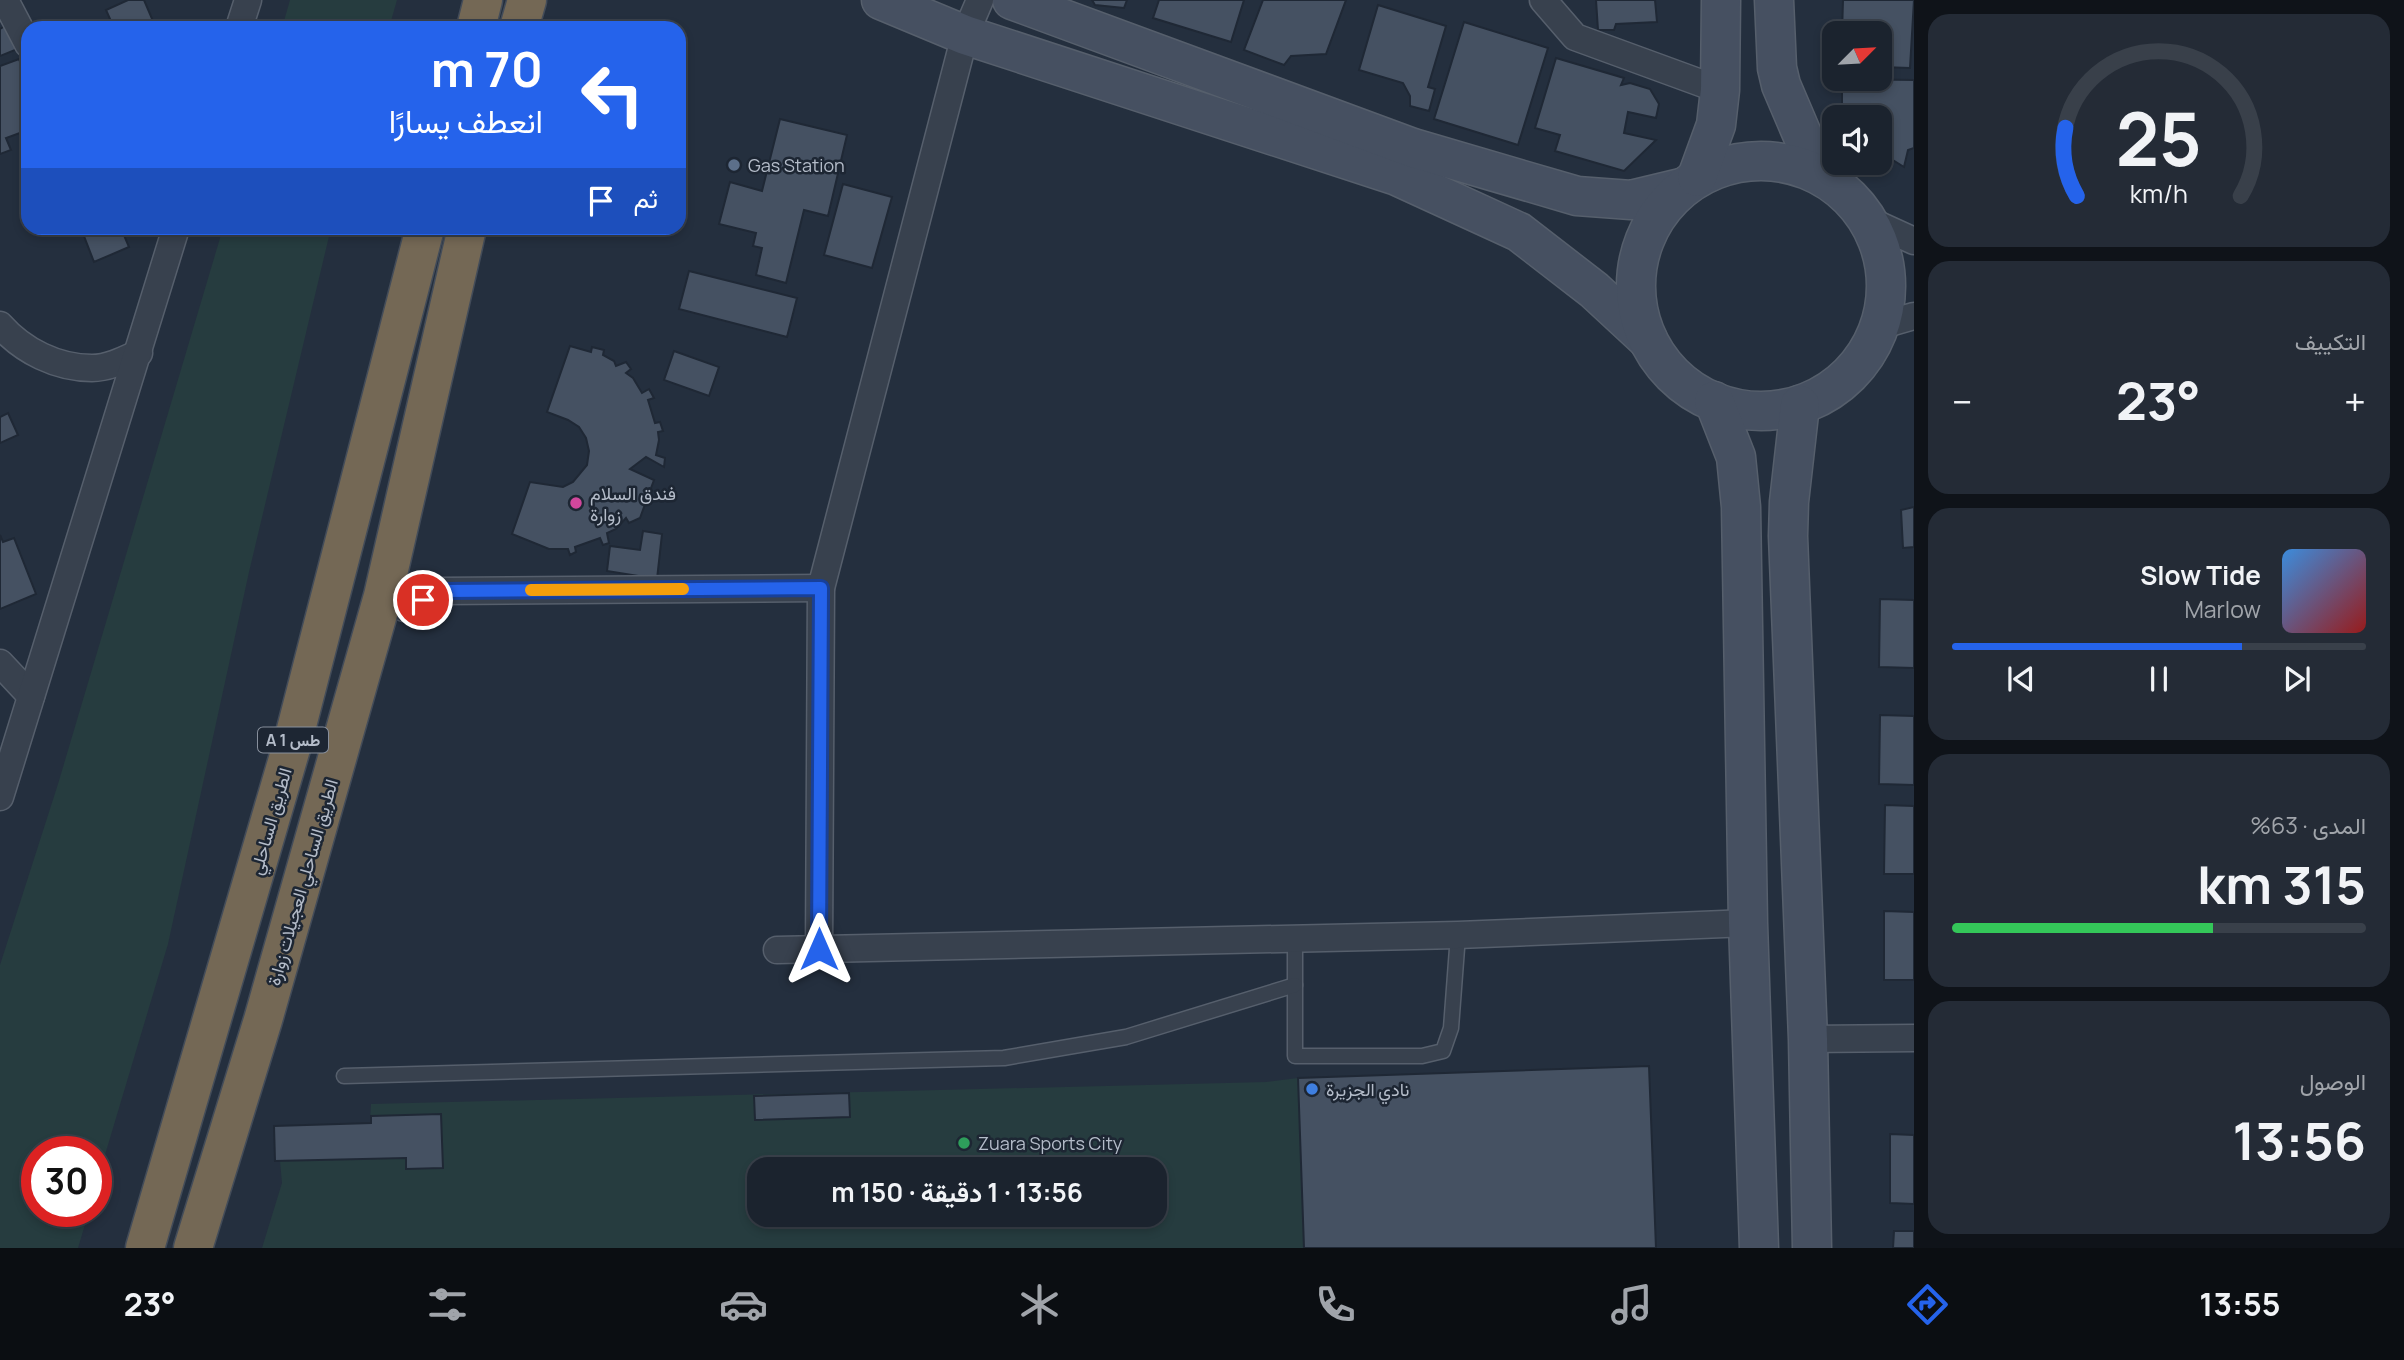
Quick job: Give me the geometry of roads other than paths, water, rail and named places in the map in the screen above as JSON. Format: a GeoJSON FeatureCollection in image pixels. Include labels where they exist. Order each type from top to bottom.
{"type":"FeatureCollection","features":[{"type":"Feature","properties":{"kind":"highway"},"geometry":{"type":"LineString","coordinates":[[478,21],[483,0]]}},
{"type":"Feature","properties":{"kind":"highway"},"geometry":{"type":"LineString","coordinates":[[521,21],[527,0]]}},
{"type":"Feature","properties":{"kind":"highway","name":"الطريق الساحلي"},"geometry":{"type":"LineString","coordinates":[[145,1248],[292,745],[423,235]]}},
{"type":"Feature","properties":{"kind":"highway","name":"الطريق الساحلي العجيلات زوارة"},"geometry":{"type":"LineString","coordinates":[[193,1248],[263,1020],[383,596],[465,235]]}},
{"type":"Feature","properties":{"kind":"street"},"geometry":{"type":"LineString","coordinates":[[5,0],[21,31]]}},
{"type":"Feature","properties":{"kind":"street"},"geometry":{"type":"LineString","coordinates":[[241,21],[248,0]]}},
{"type":"Feature","properties":{"kind":"street"},"geometry":{"type":"LineString","coordinates":[[881,0],[965,35],[1397,176],[1520,232],[1594,290],[1648,340]]}},
{"type":"Feature","properties":{"kind":"street"},"geometry":{"type":"LineString","coordinates":[[819,949],[821,588],[965,35],[979,0]]}},
{"type":"Feature","properties":{"kind":"street"},"geometry":{"type":"LineString","coordinates":[[1012,0],[1413,148],[1577,196],[1631,200],[1689,183],[1726,165],[1757,160],[1789,163],[1819,174],[1846,194],[1868,220],[1882,253],[1886,290],[1897,321],[1870,347],[1857,366],[1840,383],[1821,396],[1778,410],[1735,408],[1694,391],[1675,377],[1660,360],[1648,340],[1639,314],[1636,286],[1639,258],[1648,232],[1662,208],[1689,183],[1716,124],[1720,90],[1721,0]]}},
{"type":"Feature","properties":{"kind":"street"},"geometry":{"type":"LineString","coordinates":[[1543,0],[1574,37],[1720,90]]}},
{"type":"Feature","properties":{"kind":"street"},"geometry":{"type":"LineString","coordinates":[[1774,0],[1777,68],[1781,85],[1819,174]]}},
{"type":"Feature","properties":{"kind":"street"},"geometry":{"type":"LineString","coordinates":[[1868,220],[1914,241]]}},
{"type":"Feature","properties":{"kind":"street"},"geometry":{"type":"LineString","coordinates":[[0,797],[174,235]]}},
{"type":"Feature","properties":{"kind":"street"},"geometry":{"type":"LineString","coordinates":[[0,325],[13,340],[37,356],[71,366],[93,369],[116,364],[139,353]]}},
{"type":"Feature","properties":{"kind":"street"},"geometry":{"type":"LineString","coordinates":[[1714,401],[1736,457],[1741,507],[1748,923],[1759,1248]]}},
{"type":"Feature","properties":{"kind":"street"},"geometry":{"type":"LineString","coordinates":[[1800,405],[1789,502],[1788,536],[1808,1039],[1812,1248]]}},
{"type":"Feature","properties":{"kind":"street"},"geometry":{"type":"LineString","coordinates":[[404,608],[442,591],[821,588]]}},
{"type":"Feature","properties":{"kind":"street"},"geometry":{"type":"LineString","coordinates":[[0,663],[31,696]]}},
{"type":"Feature","properties":{"kind":"street"},"geometry":{"type":"LineString","coordinates":[[777,950],[1458,935],[1748,923]]}},
{"type":"Feature","properties":{"kind":"street"},"geometry":{"type":"LineString","coordinates":[[1808,1039],[1914,1038]]}},
{"type":"Feature","properties":{"kind":"lane"},"geometry":{"type":"LineString","coordinates":[[1295,939],[1295,1056],[1422,1056],[1443,1051],[1451,1028],[1458,935]]}},
{"type":"Feature","properties":{"kind":"lane"},"geometry":{"type":"LineString","coordinates":[[344,1076],[1004,1058],[1126,1037],[1295,985]]}},
{"type":"Feature","properties":{"kind":"place","name":"Gas Station"},"geometry":{"type":"Point","coordinates":[734,165]}},
{"type":"Feature","properties":{"kind":"place","name":"فندق السلام زوارة"},"geometry":{"type":"Point","coordinates":[576,503]}},
{"type":"Feature","properties":{"kind":"place","name":"نادي الجزيرة"},"geometry":{"type":"Point","coordinates":[1312,1089]}},
{"type":"Feature","properties":{"kind":"place","name":"Zuara Sports City"},"geometry":{"type":"Point","coordinates":[964,1143]}}]}
